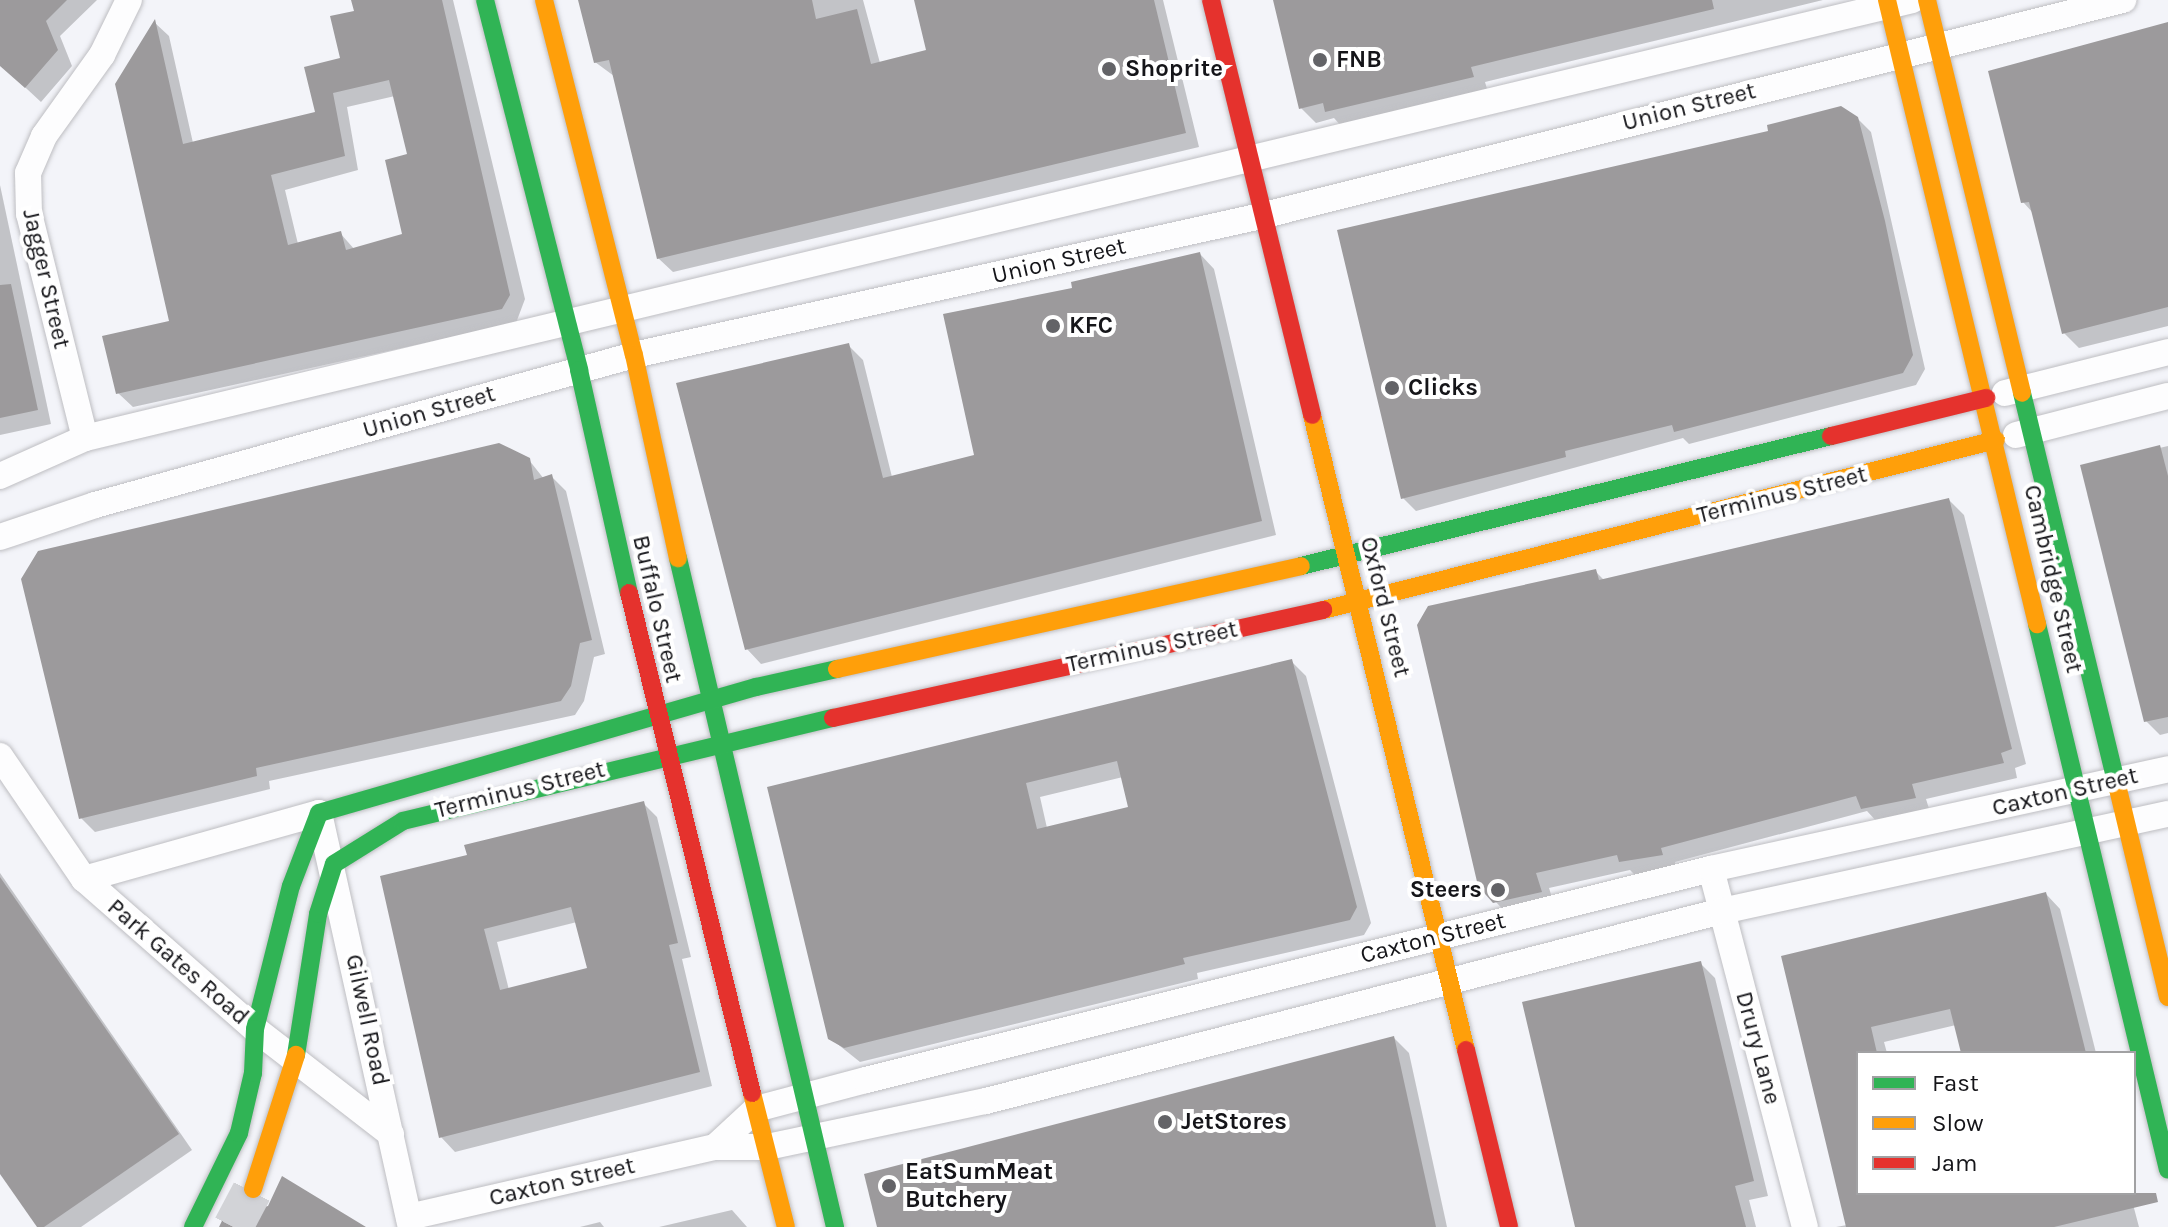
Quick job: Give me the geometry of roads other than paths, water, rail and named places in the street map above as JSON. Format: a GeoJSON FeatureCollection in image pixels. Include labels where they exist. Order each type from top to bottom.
{"type":"FeatureCollection","features":[{"type":"Feature","properties":{"kind":"street","name":"Jagger Street"},"geometry":{"type":"LineString","coordinates":[[85,438],[29,214],[28,173],[44,136],[102,55],[129,0]]}},
{"type":"Feature","properties":{"kind":"street","name":"Buffalo Street"},"geometry":{"type":"LineString","coordinates":[[485,0],[579,370],[665,755],[786,1227]]}},
{"type":"Feature","properties":{"kind":"street","name":"Buffalo Street"},"geometry":{"type":"LineString","coordinates":[[544,0],[634,355],[707,701],[835,1227]]}},
{"type":"Feature","properties":{"kind":"street","name":"Oxford Street"},"geometry":{"type":"LineString","coordinates":[[1211,0],[1509,1227]]}},
{"type":"Feature","properties":{"kind":"street","name":"Cambridge Street"},"geometry":{"type":"LineString","coordinates":[[1927,0],[2168,997]]}},
{"type":"Feature","properties":{"kind":"street","name":"Union Street"},"geometry":{"type":"LineString","coordinates":[[0,537],[95,505],[634,355],[1261,216],[2123,0]]}},
{"type":"Feature","properties":{"kind":"street"},"geometry":{"type":"LineString","coordinates":[[0,476],[85,438],[1896,2]]}},
{"type":"Feature","properties":{"kind":"street","name":"Cambridge Street"},"geometry":{"type":"LineString","coordinates":[[1896,2],[1899,54],[1986,398],[2168,1170]]}},
{"type":"Feature","properties":{"kind":"street","name":"Terminus Street"},"geometry":{"type":"LineString","coordinates":[[84,879],[707,701],[1348,555],[2168,352]]}},
{"type":"Feature","properties":{"kind":"street","name":"Terminus Street"},"geometry":{"type":"LineString","coordinates":[[334,864],[403,821],[717,743],[1359,602],[2168,396]]}},
{"type":"Feature","properties":{"kind":"street","name":"Park Gates Road"},"geometry":{"type":"LineString","coordinates":[[0,756],[84,879],[255,1029],[296,1055],[391,1134]]}},
{"type":"Feature","properties":{"kind":"street","name":"Caxton Street"},"geometry":{"type":"LineString","coordinates":[[715,1147],[756,1109],[1711,869],[2168,769]]}},
{"type":"Feature","properties":{"kind":"street"},"geometry":{"type":"LineString","coordinates":[[193,1227],[239,1133],[253,1073],[255,1029],[291,886],[319,813]]}},
{"type":"Feature","properties":{"kind":"street","name":"Gilwell Road"},"geometry":{"type":"LineString","coordinates":[[319,813],[334,864],[410,1222]]}},
{"type":"Feature","properties":{"kind":"street","name":"Caxton Street"},"geometry":{"type":"LineString","coordinates":[[410,1222],[715,1147],[767,1147],[986,1101],[1452,984],[1722,911],[2168,814]]}},
{"type":"Feature","properties":{"kind":"street"},"geometry":{"type":"LineString","coordinates":[[253,1189],[296,1055],[318,914],[334,864]]}},
{"type":"Feature","properties":{"kind":"street","name":"Drury Lane"},"geometry":{"type":"LineString","coordinates":[[1711,869],[1805,1227]]}},
{"type":"Feature","properties":{"kind":"tunnel"},"geometry":{"type":"LineString","coordinates":[[233,1227],[253,1189]]}},
{"type":"Feature","properties":{"kind":"place","name":"FNB"},"geometry":{"type":"Point","coordinates":[1320,60]}},
{"type":"Feature","properties":{"kind":"place","name":"Shoprite"},"geometry":{"type":"Point","coordinates":[1109,69]}},
{"type":"Feature","properties":{"kind":"place","name":"KFC"},"geometry":{"type":"Point","coordinates":[1053,326]}},
{"type":"Feature","properties":{"kind":"place","name":"Clicks"},"geometry":{"type":"Point","coordinates":[1392,388]}},
{"type":"Feature","properties":{"kind":"place","name":"Steers"},"geometry":{"type":"Point","coordinates":[1498,890]}},
{"type":"Feature","properties":{"kind":"place","name":"JetStores"},"geometry":{"type":"Point","coordinates":[1165,1122]}},
{"type":"Feature","properties":{"kind":"place","name":"EatSumMeat Butchery"},"geometry":{"type":"Point","coordinates":[889,1186]}}]}
